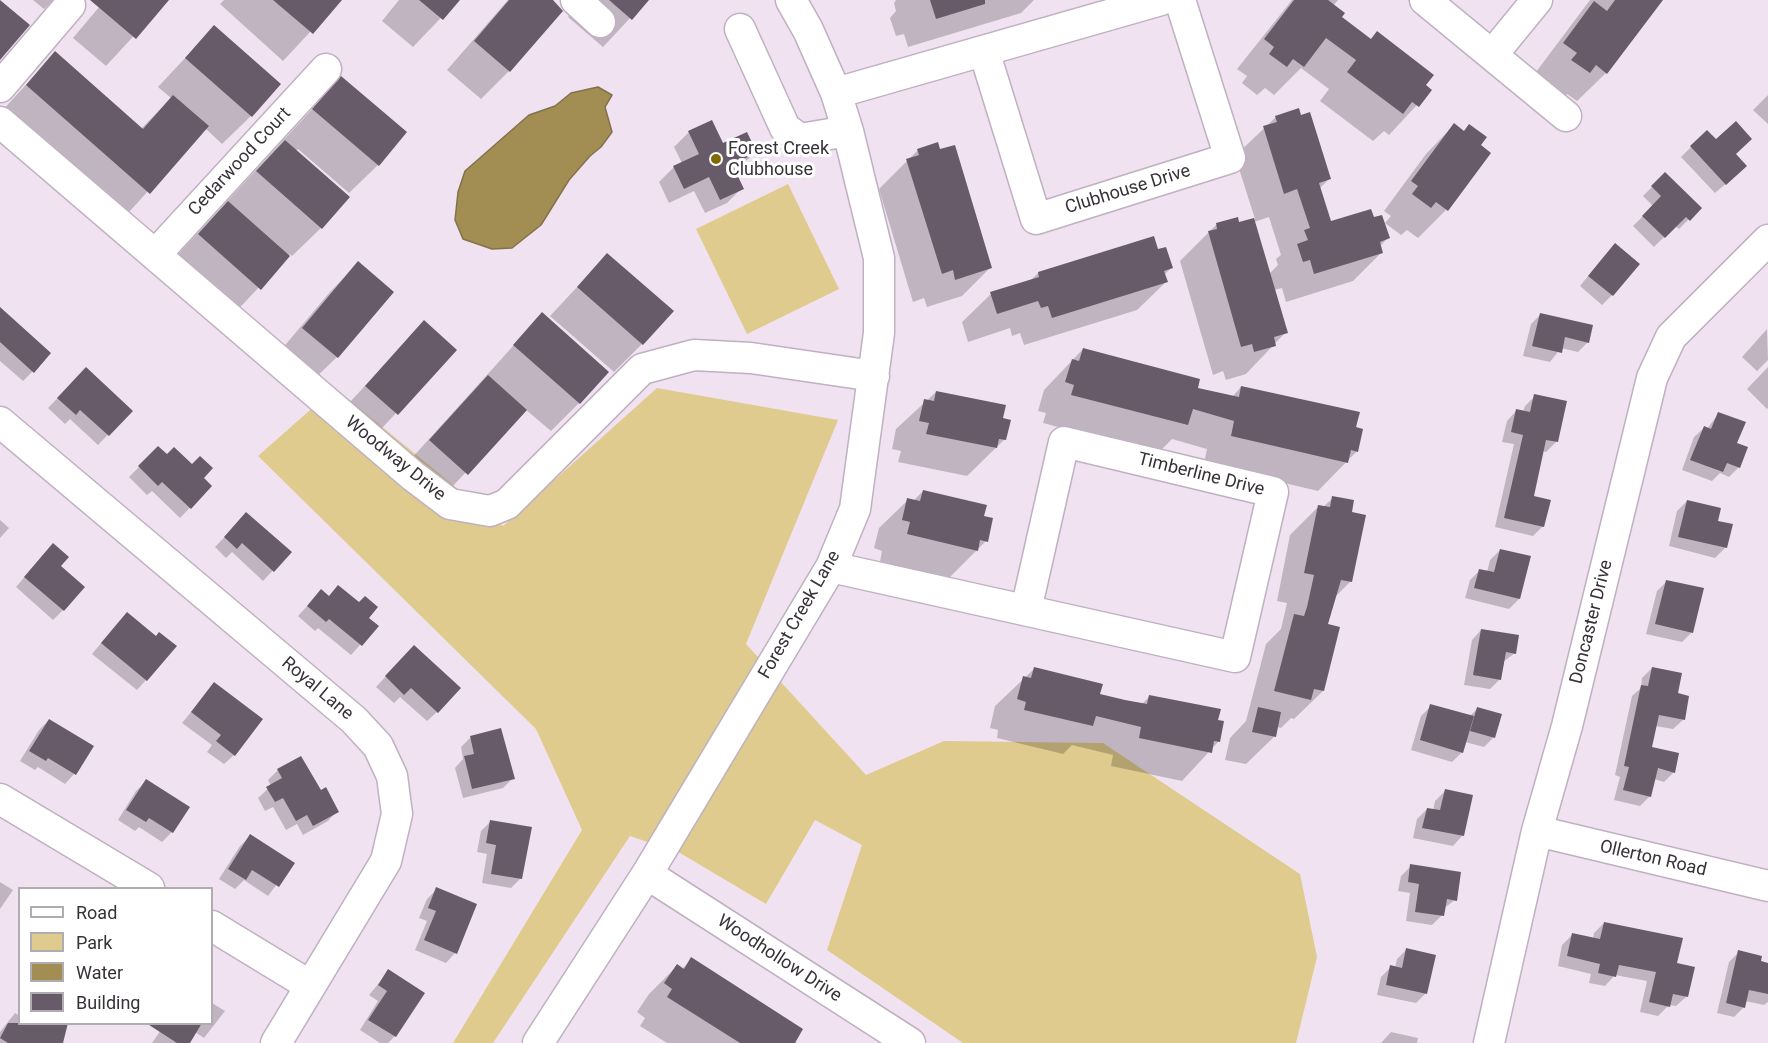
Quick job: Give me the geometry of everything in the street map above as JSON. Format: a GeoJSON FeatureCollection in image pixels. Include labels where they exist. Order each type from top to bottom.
{"type":"FeatureCollection","features":[{"type":"Feature","properties":{"kind":"street"},"geometry":{"type":"LineString","coordinates":[[576,0],[600,22]]}},
{"type":"Feature","properties":{"kind":"street","name":"Forest Creek Lane"},"geometry":{"type":"LineString","coordinates":[[538,1043],[647,874],[831,567],[855,509],[879,333],[879,258],[848,131],[836,93],[808,30],[791,0]]}},
{"type":"Feature","properties":{"kind":"street"},"geometry":{"type":"LineString","coordinates":[[836,93],[1161,0]]}},
{"type":"Feature","properties":{"kind":"street","name":"Clubhouse Drive"},"geometry":{"type":"LineString","coordinates":[[984,51],[1036,219],[1230,158],[1180,0]]}},
{"type":"Feature","properties":{"kind":"street"},"geometry":{"type":"LineString","coordinates":[[1425,0],[1566,116]]}},
{"type":"Feature","properties":{"kind":"street"},"geometry":{"type":"LineString","coordinates":[[1492,55],[1537,0]]}},
{"type":"Feature","properties":{"kind":"street"},"geometry":{"type":"LineString","coordinates":[[0,87],[70,5]]}},
{"type":"Feature","properties":{"kind":"street"},"geometry":{"type":"LineString","coordinates":[[740,29],[785,128],[800,140],[848,131]]}},
{"type":"Feature","properties":{"kind":"street","name":"Cedarwood Court"},"geometry":{"type":"LineString","coordinates":[[155,255],[326,69]]}},
{"type":"Feature","properties":{"kind":"street","name":"Woodway Drive"},"geometry":{"type":"LineString","coordinates":[[0,122],[413,476],[450,504],[490,511],[507,504],[642,369],[694,355],[751,358],[874,376]]}},
{"type":"Feature","properties":{"kind":"street","name":"Doncaster Drive"},"geometry":{"type":"LineString","coordinates":[[1489,1043],[1537,831],[1567,726],[1652,378],[1671,337],[1768,240]]}},
{"type":"Feature","properties":{"kind":"street","name":"Royal Lane"},"geometry":{"type":"LineString","coordinates":[[0,422],[354,720],[378,746],[392,776],[397,814],[386,861],[276,1043]]}},
{"type":"Feature","properties":{"kind":"street","name":"Timberline Drive"},"geometry":{"type":"LineString","coordinates":[[831,567],[1235,657],[1273,492],[1064,442],[1026,610]]}},
{"type":"Feature","properties":{"kind":"street"},"geometry":{"type":"LineString","coordinates":[[0,799],[147,887]]}},
{"type":"Feature","properties":{"kind":"street","name":"Ollerton Road"},"geometry":{"type":"LineString","coordinates":[[1537,831],[1768,886]]}},
{"type":"Feature","properties":{"kind":"street","name":"Woodhollow Drive"},"geometry":{"type":"LineString","coordinates":[[647,874],[868,1032],[910,1043]]}},
{"type":"Feature","properties":{"kind":"street"},"geometry":{"type":"LineString","coordinates":[[213,927],[309,985]]}},
{"type":"Feature","properties":{"kind":"green space"},"geometry":{"type":"Polygon","coordinates":[[[788,184],[839,289],[747,334],[696,229],[788,184]]]}},
{"type":"Feature","properties":{"kind":"green space"},"geometry":{"type":"Polygon","coordinates":[[[335,388],[503,526],[657,388],[838,420],[746,644],[866,775],[944,741],[1103,743],[1300,874],[1317,957],[1296,1043],[963,1043],[827,950],[862,845],[815,820],[766,904],[680,853],[630,836],[493,1043],[453,1043],[582,830],[536,729],[258,456],[335,388]]]}},
{"type":"Feature","properties":{"kind":"water"},"geometry":{"type":"Polygon","coordinates":[[[598,87],[612,95],[605,107],[612,132],[601,147],[569,180],[541,225],[512,248],[492,249],[463,239],[455,220],[458,192],[465,171],[529,115],[555,106],[571,93],[598,87]]]}},
{"type":"Feature","properties":{"kind":"building"},"geometry":{"type":"Polygon","coordinates":[[[0,0],[30,25],[0,60],[0,0]]]}},
{"type":"Feature","properties":{"kind":"building"},"geometry":{"type":"Polygon","coordinates":[[[90,0],[169,0],[136,39],[90,0]]]}},
{"type":"Feature","properties":{"kind":"building"},"geometry":{"type":"Polygon","coordinates":[[[273,0],[342,0],[313,34],[273,0]]]}},
{"type":"Feature","properties":{"kind":"building"},"geometry":{"type":"Polygon","coordinates":[[[419,0],[460,0],[443,20],[419,0]]]}},
{"type":"Feature","properties":{"kind":"building"},"geometry":{"type":"Polygon","coordinates":[[[509,0],[553,0],[563,11],[510,72],[474,41],[509,0]]]}},
{"type":"Feature","properties":{"kind":"building"},"geometry":{"type":"Polygon","coordinates":[[[609,0],[649,0],[632,20],[609,0]]]}},
{"type":"Feature","properties":{"kind":"building"},"geometry":{"type":"Polygon","coordinates":[[[930,0],[985,0],[985,4],[936,19],[930,0]]]}},
{"type":"Feature","properties":{"kind":"building"},"geometry":{"type":"Polygon","coordinates":[[[1294,0],[1328,0],[1345,13],[1342,17],[1371,39],[1377,31],[1434,75],[1426,85],[1432,90],[1419,107],[1412,102],[1403,114],[1347,72],[1356,60],[1326,38],[1304,67],[1293,59],[1287,67],[1269,54],[1274,47],[1264,39],[1294,0]]]}},
{"type":"Feature","properties":{"kind":"building"},"geometry":{"type":"Polygon","coordinates":[[[1615,0],[1663,0],[1607,74],[1596,65],[1590,73],[1571,60],[1577,53],[1563,43],[1594,1],[1607,11],[1615,0]]]}},
{"type":"Feature","properties":{"kind":"building"},"geometry":{"type":"Polygon","coordinates":[[[214,25],[281,84],[252,117],[185,58],[214,25]]]}},
{"type":"Feature","properties":{"kind":"building"},"geometry":{"type":"Polygon","coordinates":[[[55,51],[143,129],[173,95],[209,126],[150,194],[26,85],[55,51]]]}},
{"type":"Feature","properties":{"kind":"building"},"geometry":{"type":"Polygon","coordinates":[[[341,76],[407,132],[379,166],[312,109],[341,76]]]}},
{"type":"Feature","properties":{"kind":"building"},"geometry":{"type":"Polygon","coordinates":[[[1299,108],[1301,115],[1310,112],[1331,179],[1319,183],[1331,221],[1371,209],[1374,217],[1382,215],[1390,238],[1380,242],[1383,253],[1314,274],[1310,260],[1303,262],[1297,244],[1308,240],[1304,230],[1310,228],[1297,189],[1284,194],[1263,126],[1277,122],[1275,116],[1299,108]]]}},
{"type":"Feature","properties":{"kind":"building","name":"Forest Creek Clubhouse"},"geometry":{"type":"Polygon","coordinates":[[[712,120],[723,143],[747,132],[757,153],[732,164],[744,189],[720,200],[709,177],[684,189],[673,166],[699,154],[688,131],[712,120]]]}},
{"type":"Feature","properties":{"kind":"building"},"geometry":{"type":"Polygon","coordinates":[[[1736,121],[1752,139],[1736,154],[1747,166],[1726,185],[1690,146],[1707,130],[1716,139],[1736,121]]]}},
{"type":"Feature","properties":{"kind":"building"},"geometry":{"type":"Polygon","coordinates":[[[1454,123],[1464,131],[1469,124],[1487,137],[1481,145],[1491,153],[1448,211],[1436,202],[1431,208],[1412,194],[1418,186],[1411,181],[1454,123]]]}},
{"type":"Feature","properties":{"kind":"building"},"geometry":{"type":"Polygon","coordinates":[[[285,140],[350,197],[322,229],[256,171],[285,140]]]}},
{"type":"Feature","properties":{"kind":"building"},"geometry":{"type":"Polygon","coordinates":[[[938,142],[940,149],[955,145],[992,268],[955,280],[953,270],[942,274],[906,159],[919,155],[917,149],[938,142]]]}},
{"type":"Feature","properties":{"kind":"building"},"geometry":{"type":"Polygon","coordinates":[[[1665,172],[1702,208],[1690,221],[1686,217],[1665,238],[1642,216],[1661,196],[1651,186],[1665,172]]]}},
{"type":"Feature","properties":{"kind":"building"},"geometry":{"type":"Polygon","coordinates":[[[228,201],[290,256],[261,290],[198,234],[228,201]]]}},
{"type":"Feature","properties":{"kind":"building"},"geometry":{"type":"Polygon","coordinates":[[[1238,217],[1239,222],[1254,218],[1288,333],[1274,337],[1276,346],[1254,352],[1252,344],[1241,347],[1208,231],[1217,229],[1216,223],[1238,217]]]}},
{"type":"Feature","properties":{"kind":"building"},"geometry":{"type":"Polygon","coordinates":[[[1154,236],[1158,249],[1166,247],[1173,268],[1164,271],[1168,282],[1052,318],[1048,306],[1041,308],[1038,301],[997,314],[990,292],[1039,277],[1038,272],[1154,236]]]}},
{"type":"Feature","properties":{"kind":"building"},"geometry":{"type":"Polygon","coordinates":[[[1615,243],[1640,264],[1613,296],[1588,276],[1615,243]]]}},
{"type":"Feature","properties":{"kind":"building"},"geometry":{"type":"Polygon","coordinates":[[[607,253],[674,311],[643,345],[577,287],[607,253]]]}},
{"type":"Feature","properties":{"kind":"building"},"geometry":{"type":"Polygon","coordinates":[[[358,261],[394,292],[338,358],[302,328],[358,261]]]}},
{"type":"Feature","properties":{"kind":"building"},"geometry":{"type":"Polygon","coordinates":[[[0,307],[51,353],[34,373],[0,342],[0,307]]]}},
{"type":"Feature","properties":{"kind":"building"},"geometry":{"type":"Polygon","coordinates":[[[542,312],[609,372],[580,404],[513,345],[542,312]]]}},
{"type":"Feature","properties":{"kind":"building"},"geometry":{"type":"Polygon","coordinates":[[[1540,313],[1593,325],[1589,343],[1565,337],[1562,353],[1532,346],[1540,313]]]}},
{"type":"Feature","properties":{"kind":"building"},"geometry":{"type":"Polygon","coordinates":[[[424,320],[457,350],[398,415],[365,386],[424,320]]]}},
{"type":"Feature","properties":{"kind":"building"},"geometry":{"type":"Polygon","coordinates":[[[1083,348],[1200,379],[1198,388],[1239,397],[1241,386],[1360,412],[1356,427],[1363,429],[1358,452],[1351,450],[1348,463],[1231,436],[1234,421],[1193,409],[1188,425],[1071,395],[1074,385],[1065,382],[1072,359],[1079,361],[1083,348]]]}},
{"type":"Feature","properties":{"kind":"building"},"geometry":{"type":"Polygon","coordinates":[[[86,367],[133,411],[109,436],[80,410],[76,415],[57,398],[86,367]]]}},
{"type":"Feature","properties":{"kind":"building"},"geometry":{"type":"Polygon","coordinates":[[[488,375],[527,410],[468,475],[429,440],[488,375]]]}},
{"type":"Feature","properties":{"kind":"building"},"geometry":{"type":"Polygon","coordinates":[[[936,391],[1006,405],[1003,418],[1011,420],[1006,440],[999,439],[997,448],[926,434],[929,423],[919,421],[924,399],[934,401],[936,391]]]}},
{"type":"Feature","properties":{"kind":"building"},"geometry":{"type":"Polygon","coordinates":[[[1534,394],[1567,401],[1558,442],[1546,440],[1534,496],[1551,500],[1544,527],[1504,518],[1523,435],[1511,432],[1516,409],[1530,412],[1534,394]]]}},
{"type":"Feature","properties":{"kind":"building"},"geometry":{"type":"Polygon","coordinates":[[[1718,412],[1746,422],[1737,443],[1748,447],[1740,468],[1727,463],[1723,472],[1690,460],[1704,426],[1711,429],[1718,412]]]}},
{"type":"Feature","properties":{"kind":"building"},"geometry":{"type":"Polygon","coordinates":[[[158,446],[167,454],[174,447],[192,464],[200,456],[213,468],[204,478],[212,486],[191,509],[162,482],[158,486],[138,466],[158,446]]]}},
{"type":"Feature","properties":{"kind":"building"},"geometry":{"type":"Polygon","coordinates":[[[923,490],[987,505],[984,516],[993,518],[988,542],[980,540],[978,551],[907,534],[910,522],[902,520],[907,498],[920,501],[923,490]]]}},
{"type":"Feature","properties":{"kind":"building"},"geometry":{"type":"Polygon","coordinates":[[[1332,496],[1354,500],[1352,512],[1366,515],[1352,582],[1341,580],[1328,624],[1340,627],[1324,691],[1314,689],[1311,700],[1274,691],[1294,614],[1304,616],[1307,607],[1314,575],[1304,573],[1318,505],[1330,507],[1332,496]]]}},
{"type":"Feature","properties":{"kind":"building"},"geometry":{"type":"Polygon","coordinates":[[[1687,500],[1721,508],[1718,521],[1733,524],[1727,548],[1678,537],[1687,500]]]}},
{"type":"Feature","properties":{"kind":"building"},"geometry":{"type":"Polygon","coordinates":[[[246,512],[292,552],[274,572],[242,543],[237,549],[224,537],[246,512]]]}},
{"type":"Feature","properties":{"kind":"building"},"geometry":{"type":"Polygon","coordinates":[[[53,543],[69,557],[61,566],[85,587],[64,611],[24,577],[53,543]]]}},
{"type":"Feature","properties":{"kind":"building"},"geometry":{"type":"Polygon","coordinates":[[[1500,549],[1531,556],[1520,599],[1474,588],[1479,569],[1494,572],[1500,549]]]}},
{"type":"Feature","properties":{"kind":"building"},"geometry":{"type":"Polygon","coordinates":[[[1666,580],[1704,588],[1693,633],[1655,624],[1666,580]]]}},
{"type":"Feature","properties":{"kind":"building"},"geometry":{"type":"Polygon","coordinates":[[[338,585],[359,602],[365,596],[378,607],[369,618],[379,626],[362,646],[329,619],[326,622],[307,606],[321,589],[329,596],[338,585]]]}},
{"type":"Feature","properties":{"kind":"building"},"geometry":{"type":"Polygon","coordinates":[[[127,612],[156,636],[159,632],[177,646],[147,681],[101,643],[127,612]]]}},
{"type":"Feature","properties":{"kind":"building"},"geometry":{"type":"Polygon","coordinates":[[[1481,629],[1519,635],[1516,654],[1506,652],[1501,680],[1473,675],[1481,629]]]}},
{"type":"Feature","properties":{"kind":"building"},"geometry":{"type":"Polygon","coordinates":[[[414,645],[461,688],[438,713],[411,688],[404,695],[385,676],[414,645]]]}},
{"type":"Feature","properties":{"kind":"building"},"geometry":{"type":"Polygon","coordinates":[[[1034,667],[1103,684],[1100,694],[1125,700],[1147,704],[1149,695],[1221,709],[1218,720],[1224,721],[1220,742],[1214,741],[1212,753],[1139,738],[1141,727],[1096,716],[1093,726],[1024,710],[1026,702],[1017,699],[1023,676],[1031,678],[1034,667]]]}},
{"type":"Feature","properties":{"kind":"building"},"geometry":{"type":"Polygon","coordinates":[[[1652,667],[1682,673],[1678,693],[1689,696],[1685,720],[1659,715],[1652,747],[1679,753],[1675,773],[1658,768],[1651,797],[1623,790],[1629,767],[1624,766],[1641,685],[1648,686],[1652,667]]]}},
{"type":"Feature","properties":{"kind":"building"},"geometry":{"type":"Polygon","coordinates":[[[214,682],[263,719],[235,756],[216,741],[221,735],[191,712],[214,682]]]}},
{"type":"Feature","properties":{"kind":"building"},"geometry":{"type":"Polygon","coordinates":[[[1430,704],[1474,716],[1463,753],[1420,740],[1430,704]]]}},
{"type":"Feature","properties":{"kind":"building"},"geometry":{"type":"Polygon","coordinates":[[[1258,707],[1281,712],[1276,737],[1252,732],[1258,707]]]}},
{"type":"Feature","properties":{"kind":"building"},"geometry":{"type":"Polygon","coordinates":[[[1477,707],[1502,714],[1495,738],[1470,731],[1477,707]]]}},
{"type":"Feature","properties":{"kind":"building"},"geometry":{"type":"Polygon","coordinates":[[[49,719],[94,746],[76,775],[48,758],[46,761],[29,751],[49,719]]]}},
{"type":"Feature","properties":{"kind":"building"},"geometry":{"type":"Polygon","coordinates":[[[501,728],[515,779],[472,789],[464,756],[474,754],[470,736],[501,728]]]}},
{"type":"Feature","properties":{"kind":"building"},"geometry":{"type":"Polygon","coordinates":[[[301,756],[321,790],[326,787],[339,812],[313,826],[307,815],[296,821],[283,798],[275,802],[266,787],[282,778],[277,769],[301,756]]]}},
{"type":"Feature","properties":{"kind":"building"},"geometry":{"type":"Polygon","coordinates":[[[146,779],[190,807],[173,833],[149,818],[146,822],[126,810],[146,779]]]}},
{"type":"Feature","properties":{"kind":"building"},"geometry":{"type":"Polygon","coordinates":[[[1445,789],[1473,795],[1464,836],[1422,828],[1427,808],[1440,810],[1445,789]]]}},
{"type":"Feature","properties":{"kind":"building"},"geometry":{"type":"Polygon","coordinates":[[[490,820],[532,827],[522,879],[491,874],[496,845],[486,843],[490,820]]]}},
{"type":"Feature","properties":{"kind":"building"},"geometry":{"type":"Polygon","coordinates":[[[250,834],[295,863],[279,887],[252,870],[246,880],[228,869],[250,834]]]}},
{"type":"Feature","properties":{"kind":"building"},"geometry":{"type":"Polygon","coordinates":[[[1410,864],[1461,872],[1457,901],[1447,899],[1444,916],[1415,912],[1419,884],[1408,882],[1410,864]]]}},
{"type":"Feature","properties":{"kind":"building"},"geometry":{"type":"Polygon","coordinates":[[[436,887],[477,904],[457,954],[424,940],[436,911],[428,908],[436,887]]]}},
{"type":"Feature","properties":{"kind":"building"},"geometry":{"type":"Polygon","coordinates":[[[1604,922],[1683,938],[1677,963],[1695,967],[1688,997],[1673,994],[1670,1007],[1649,1002],[1656,972],[1619,965],[1616,977],[1598,973],[1600,964],[1567,956],[1572,933],[1600,939],[1604,922]]]}},
{"type":"Feature","properties":{"kind":"building"},"geometry":{"type":"Polygon","coordinates":[[[1406,948],[1436,955],[1427,994],[1386,985],[1390,965],[1402,968],[1406,948]]]}},
{"type":"Feature","properties":{"kind":"building"},"geometry":{"type":"Polygon","coordinates":[[[1738,950],[1762,956],[1761,961],[1768,963],[1768,994],[1749,990],[1745,1008],[1726,1003],[1738,950]]]}},
{"type":"Feature","properties":{"kind":"building"},"geometry":{"type":"Polygon","coordinates":[[[691,957],[803,1029],[795,1043],[740,1043],[667,997],[672,989],[664,983],[677,964],[684,969],[691,957]]]}},
{"type":"Feature","properties":{"kind":"building"},"geometry":{"type":"Polygon","coordinates":[[[388,969],[425,993],[396,1037],[368,1020],[387,991],[378,985],[388,969]]]}},
{"type":"Feature","properties":{"kind":"building"},"geometry":{"type":"Polygon","coordinates":[[[8,1023],[68,1025],[63,1043],[8,1043],[0,1038],[8,1023]]]}},
{"type":"Feature","properties":{"kind":"building"},"geometry":{"type":"Polygon","coordinates":[[[149,1025],[201,1025],[190,1043],[177,1043],[149,1025]]]}},
{"type":"Feature","properties":{"kind":"place","name":"Forest Creek Clubhouse"},"geometry":{"type":"Point","coordinates":[716,159]}}]}
